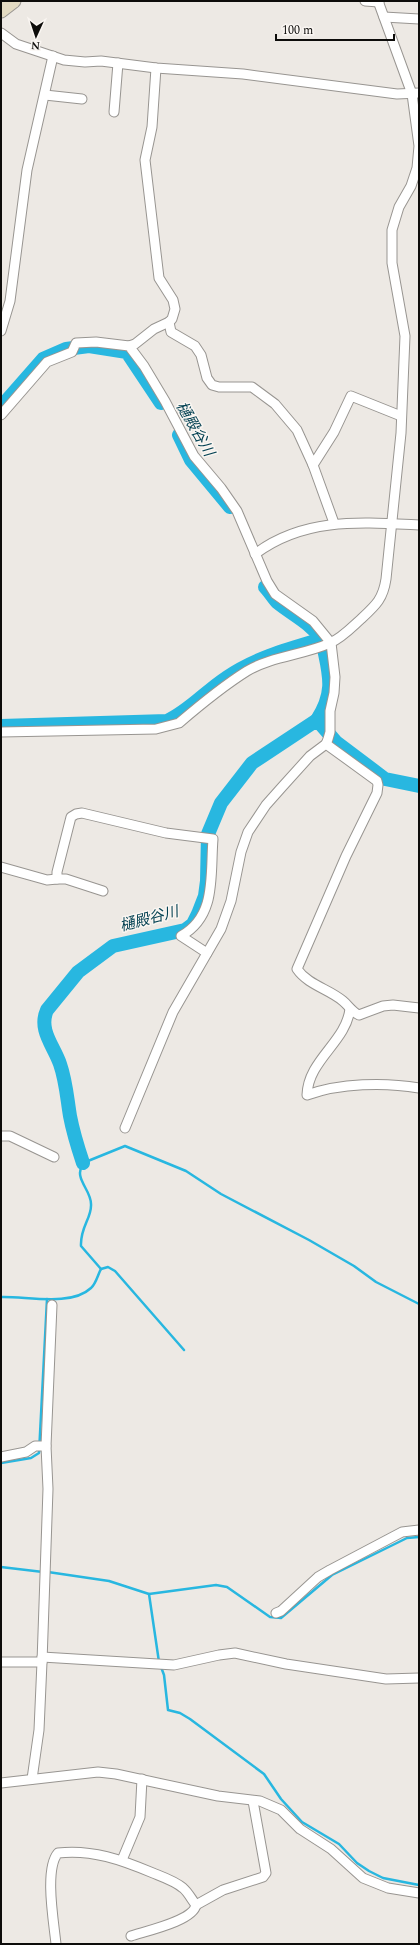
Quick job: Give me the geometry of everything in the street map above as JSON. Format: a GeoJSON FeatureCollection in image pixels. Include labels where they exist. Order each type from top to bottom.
{"type":"FeatureCollection","features":[{"type":"Feature","properties":{"kind":"main road"},"geometry":{"type":"LineString","coordinates":[[1,12],[14,1]]}},
{"type":"Feature","properties":{"kind":"street"},"geometry":{"type":"LineString","coordinates":[[1,732],[119,731],[169,727],[179,723],[247,671],[269,662],[325,645],[344,634],[373,608],[384,592],[401,433],[405,336],[391,248],[392,230],[399,207],[415,187],[418,146],[415,94],[378,2],[365,1]]}},
{"type":"Feature","properties":{"kind":"street"},"geometry":{"type":"LineString","coordinates":[[384,17],[419,19]]}},
{"type":"Feature","properties":{"kind":"street"},"geometry":{"type":"LineString","coordinates":[[1,33],[16,44],[53,56],[85,62],[101,61],[156,68],[243,74],[355,90],[415,94]]}},
{"type":"Feature","properties":{"kind":"street"},"geometry":{"type":"LineString","coordinates":[[1,331],[10,301],[27,170],[53,56]]}},
{"type":"Feature","properties":{"kind":"street"},"geometry":{"type":"LineString","coordinates":[[114,112],[118,63]]}},
{"type":"Feature","properties":{"kind":"street"},"geometry":{"type":"LineString","coordinates":[[156,68],[152,128],[145,160],[159,278],[173,300],[175,309],[169,326]]}},
{"type":"Feature","properties":{"kind":"street"},"geometry":{"type":"LineString","coordinates":[[45,95],[82,99]]}},
{"type":"Feature","properties":{"kind":"street"},"geometry":{"type":"LineString","coordinates":[[130,349],[134,344],[154,329],[169,326],[195,346],[201,355],[207,378],[212,385],[219,387],[252,387],[275,404],[297,430],[313,465],[334,523]]}},
{"type":"Feature","properties":{"kind":"street"},"geometry":{"type":"LineString","coordinates":[[1,415],[47,362],[69,354],[74,347],[81,342],[96,342],[130,349],[144,366],[162,395],[194,456],[221,488],[237,511],[267,581],[275,594],[313,621],[325,645],[334,676],[334,693],[330,711],[328,739],[310,756],[266,805],[248,832],[241,852],[228,908],[221,929],[173,1012],[124,1128]]}},
{"type":"Feature","properties":{"kind":"street"},"geometry":{"type":"LineString","coordinates":[[313,465],[334,432],[351,396],[401,416]]}},
{"type":"Feature","properties":{"kind":"street"},"geometry":{"type":"LineString","coordinates":[[255,554],[267,545],[292,532],[334,523],[419,525]]}},
{"type":"Feature","properties":{"kind":"street"},"geometry":{"type":"LineString","coordinates":[[328,739],[377,781],[377,793],[346,856],[297,969],[302,976],[344,1001],[350,1010],[359,1015],[383,1006],[393,1005],[419,1008]]}},
{"type":"Feature","properties":{"kind":"street"},"geometry":{"type":"LineString","coordinates":[[57,879],[57,872],[72,817],[76,814],[82,813],[166,833],[213,839],[208,901],[199,922],[193,929],[181,936],[207,953]]}},
{"type":"Feature","properties":{"kind":"street"},"geometry":{"type":"LineString","coordinates":[[1,867],[47,880],[66,879],[103,891]]}},
{"type":"Feature","properties":{"kind":"street"},"geometry":{"type":"LineString","coordinates":[[350,1010],[349,1021],[320,1059],[311,1077],[307,1096],[321,1090],[338,1087],[393,1084],[419,1088]]}},
{"type":"Feature","properties":{"kind":"street"},"geometry":{"type":"LineString","coordinates":[[1,1136],[10,1136],[54,1157]]}},
{"type":"Feature","properties":{"kind":"street"},"geometry":{"type":"LineString","coordinates":[[32,1779],[39,1730],[46,1572],[48,1489],[41,1446],[52,1305]]}},
{"type":"Feature","properties":{"kind":"street"},"geometry":{"type":"LineString","coordinates":[[1,1456],[26,1452],[41,1446]]}},
{"type":"Feature","properties":{"kind":"street"},"geometry":{"type":"LineString","coordinates":[[276,1613],[281,1611],[318,1577],[330,1570],[402,1532],[419,1530]]}},
{"type":"Feature","properties":{"kind":"street"},"geometry":{"type":"LineString","coordinates":[[1,1662],[42,1660],[174,1666],[220,1654],[235,1653],[286,1664],[386,1679],[419,1678]]}},
{"type":"Feature","properties":{"kind":"street"},"geometry":{"type":"LineString","coordinates":[[1,1783],[98,1772],[142,1779],[218,1796],[270,1804],[281,1810],[300,1829],[331,1849],[363,1878],[388,1888],[419,1893]]}},
{"type":"Feature","properties":{"kind":"street"},"geometry":{"type":"LineString","coordinates":[[122,1860],[140,1817],[142,1779]]}},
{"type":"Feature","properties":{"kind":"street"},"geometry":{"type":"LineString","coordinates":[[131,1936],[168,1925],[192,1913],[196,1905],[223,1890],[264,1877],[266,1873],[265,1866],[253,1801]]}},
{"type":"Feature","properties":{"kind":"street"},"geometry":{"type":"LineString","coordinates":[[56,1944],[52,1894],[54,1858],[58,1853],[83,1852],[122,1860],[183,1888],[196,1905]]}},
{"type":"Feature","properties":{"kind":"waterway","name":"樋殿谷川"},"geometry":{"type":"LineString","coordinates":[[1,407],[43,359],[66,349],[89,346],[127,352],[161,403]]}},
{"type":"Feature","properties":{"kind":"waterway","name":"樋殿谷川"},"geometry":{"type":"LineString","coordinates":[[179,435],[191,460],[230,507]]}},
{"type":"Feature","properties":{"kind":"waterway","name":"樋殿谷川"},"geometry":{"type":"LineString","coordinates":[[265,587],[277,602],[306,623],[322,639]]}},
{"type":"Feature","properties":{"kind":"waterway","name":"樋殿谷川"},"geometry":{"type":"LineString","coordinates":[[1,726],[167,721],[183,712],[226,678],[248,665],[297,646],[322,639],[328,671],[329,689],[327,699],[317,720]]}},
{"type":"Feature","properties":{"kind":"waterway","name":"樋殿谷川"},"geometry":{"type":"LineString","coordinates":[[83,1163],[71,1122],[62,1070],[48,1038],[44,1024],[47,1010],[78,972],[113,946],[185,930],[193,924],[205,896],[207,881],[208,834],[221,803],[252,763],[317,720],[336,742],[385,779],[419,786]]}},
{"type":"Feature","properties":{"kind":"waterway"},"geometry":{"type":"LineString","coordinates":[[1,1297],[60,1299],[82,1294],[93,1286],[101,1269],[81,1246],[82,1233],[90,1214],[91,1204],[81,1179],[80,1169],[83,1163],[125,1146],[186,1171],[221,1194],[309,1240],[354,1266],[376,1282],[419,1304]]}},
{"type":"Feature","properties":{"kind":"waterway"},"geometry":{"type":"LineString","coordinates":[[101,1269],[108,1267],[115,1271],[184,1350]]}},
{"type":"Feature","properties":{"kind":"waterway"},"geometry":{"type":"LineString","coordinates":[[1,1463],[31,1458],[39,1453],[47,1299]]}},
{"type":"Feature","properties":{"kind":"waterway"},"geometry":{"type":"LineString","coordinates":[[48,1572],[109,1581],[149,1594],[216,1585],[227,1587],[270,1617],[281,1618],[332,1575],[407,1538],[419,1537]]}},
{"type":"Feature","properties":{"kind":"waterway"},"geometry":{"type":"LineString","coordinates":[[1,1567],[43,1572]]}},
{"type":"Feature","properties":{"kind":"waterway"},"geometry":{"type":"LineString","coordinates":[[149,1594],[159,1662]]}},
{"type":"Feature","properties":{"kind":"waterway"},"geometry":{"type":"LineString","coordinates":[[161,1667],[164,1675],[168,1710],[180,1713],[190,1719],[264,1774],[281,1799],[302,1822],[339,1844],[357,1863],[383,1878],[419,1885]]}}]}
